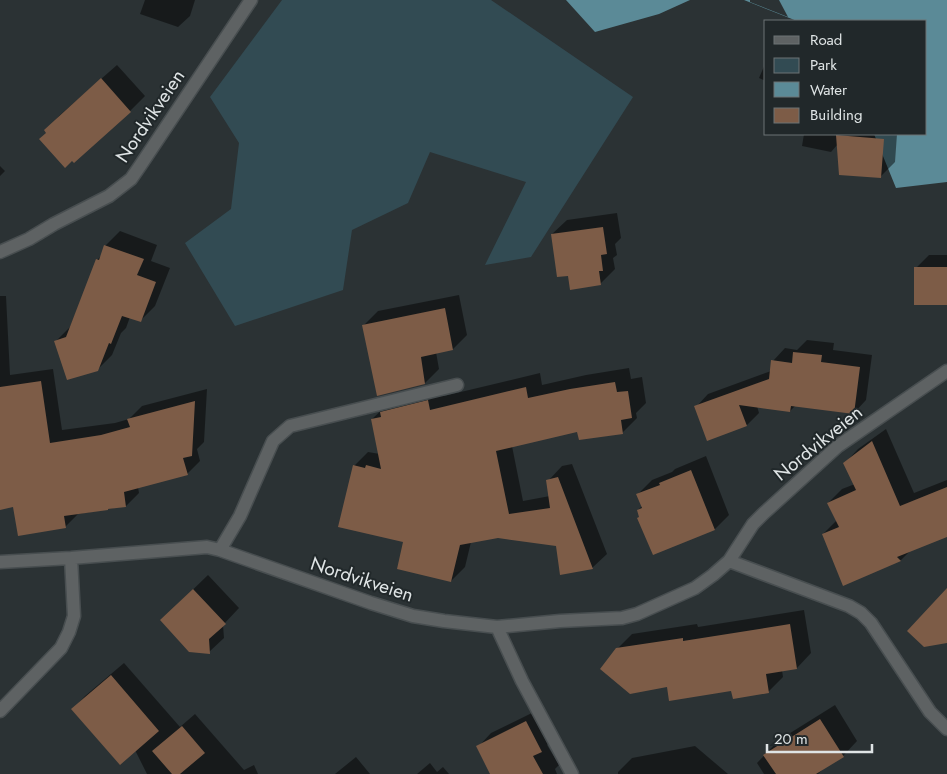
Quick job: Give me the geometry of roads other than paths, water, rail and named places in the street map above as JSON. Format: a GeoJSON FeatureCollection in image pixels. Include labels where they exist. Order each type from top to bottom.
{"type":"FeatureCollection","features":[{"type":"Feature","properties":{"kind":"street","name":"Nordvikveien"},"geometry":{"type":"LineString","coordinates":[[0,252],[29,239],[109,196],[131,179],[250,0]]}},
{"type":"Feature","properties":{"kind":"street","name":"Nordvikveien"},"geometry":{"type":"LineString","coordinates":[[0,562],[207,547],[413,616],[497,627],[622,618],[637,614],[695,588],[729,561],[753,524],[838,446],[947,371]]}},
{"type":"Feature","properties":{"kind":"street"},"geometry":{"type":"LineString","coordinates":[[220,550],[240,516],[273,442],[290,426],[457,385]]}},
{"type":"Feature","properties":{"kind":"street"},"geometry":{"type":"LineString","coordinates":[[0,711],[61,648],[69,632],[74,616],[71,558]]}},
{"type":"Feature","properties":{"kind":"street"},"geometry":{"type":"LineString","coordinates":[[729,561],[849,606],[861,613],[871,623],[930,712],[947,729]]}},
{"type":"Feature","properties":{"kind":"street"},"geometry":{"type":"LineString","coordinates":[[497,627],[522,681],[572,774]]}},
{"type":"Feature","properties":{"kind":"water"},"geometry":{"type":"Polygon","coordinates":[[[566,0],[690,0],[659,14],[595,32],[566,0]]]}},
{"type":"Feature","properties":{"kind":"water"},"geometry":{"type":"Polygon","coordinates":[[[744,0],[947,0],[947,182],[896,188],[874,135],[927,135],[927,20],[794,20],[744,0]]]}}]}
